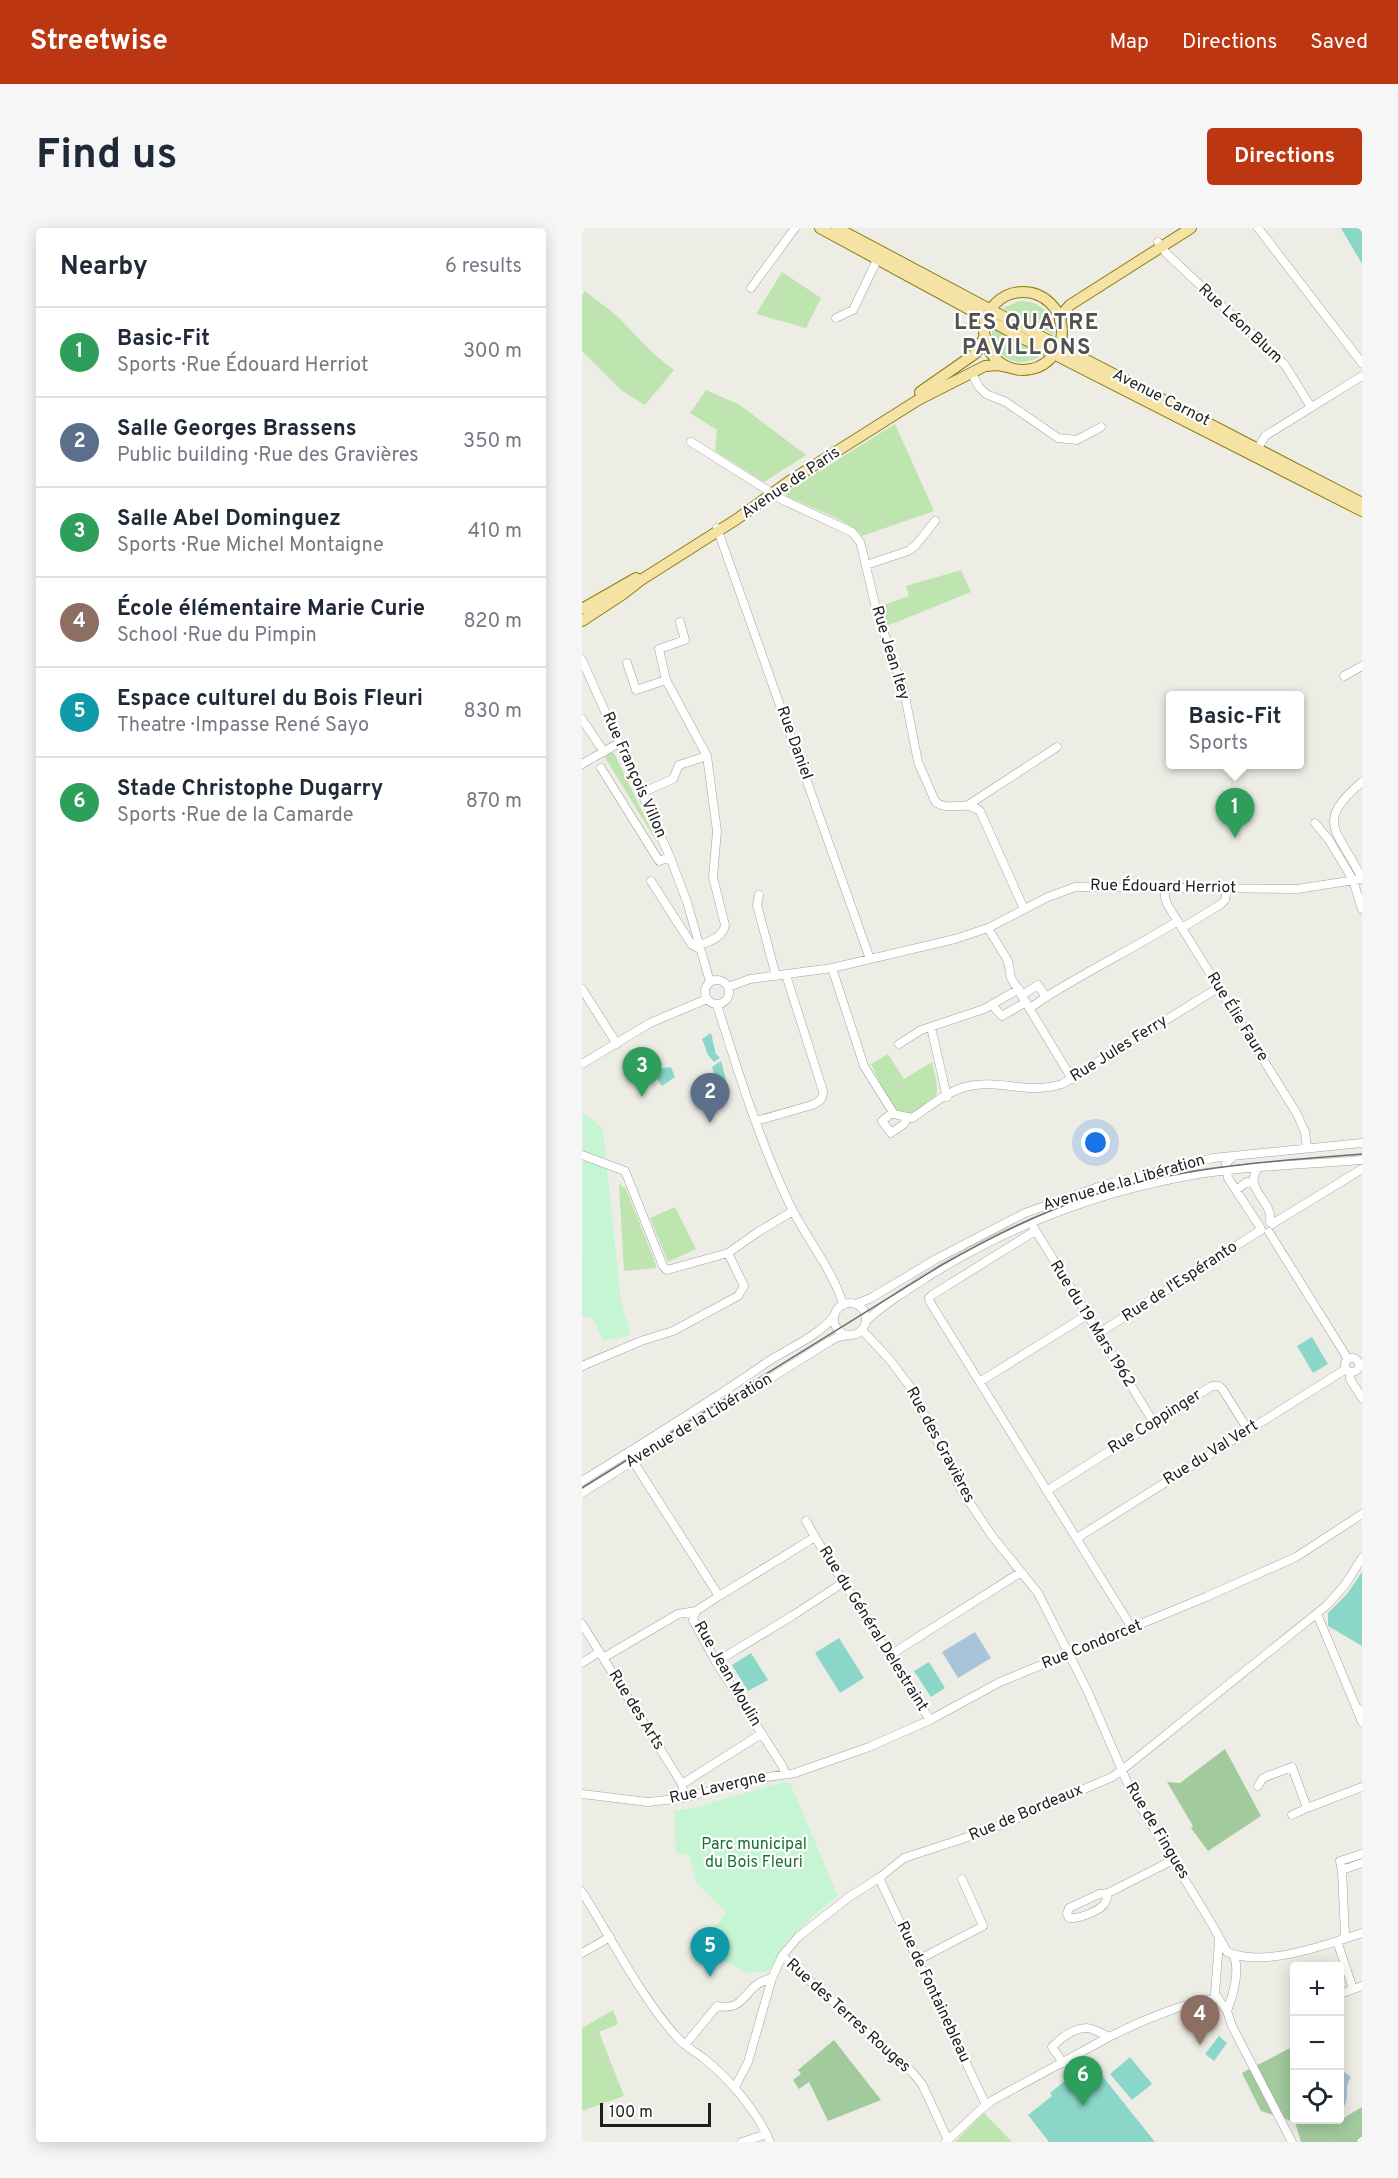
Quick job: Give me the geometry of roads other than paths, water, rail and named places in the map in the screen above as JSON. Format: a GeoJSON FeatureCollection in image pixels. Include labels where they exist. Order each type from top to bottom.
{"type":"FeatureCollection","features":[{"type":"Feature","properties":{"kind":"main road"},"geometry":{"type":"LineString","coordinates":[[820,228],[989,314]]}},
{"type":"Feature","properties":{"kind":"main road"},"geometry":{"type":"LineString","coordinates":[[837,228],[989,314]]}},
{"type":"Feature","properties":{"kind":"main road"},"geometry":{"type":"LineString","coordinates":[[1060,321],[1062,314],[1070,305],[1159,245],[1180,228]]}},
{"type":"Feature","properties":{"kind":"main road"},"geometry":{"type":"LineString","coordinates":[[1008,367],[992,354],[985,336],[989,314],[1005,297],[1018,293],[1031,293],[1049,303],[1066,300],[1191,228]]}},
{"type":"Feature","properties":{"kind":"main road"},"geometry":{"type":"LineString","coordinates":[[1049,303],[1060,321],[1062,334],[1057,350]]}},
{"type":"Feature","properties":{"kind":"main road","name":"Avenue Carnot"},"geometry":{"type":"LineString","coordinates":[[989,314],[1057,350],[1258,448],[1356,504]]}},
{"type":"Feature","properties":{"kind":"main road","name":"Avenue de Paris"},"geometry":{"type":"LineString","coordinates":[[582,621],[976,353],[985,336]]}},
{"type":"Feature","properties":{"kind":"main road","name":"Avenue Carnot"},"geometry":{"type":"LineString","coordinates":[[1057,350],[1224,440],[1356,504]]}},
{"type":"Feature","properties":{"kind":"main road","name":"Avenue de Paris"},"geometry":{"type":"LineString","coordinates":[[769,492],[918,400],[971,372],[991,365],[1021,370],[1033,369],[1045,363],[1057,350]]}},
{"type":"Feature","properties":{"kind":"main road"},"geometry":{"type":"LineString","coordinates":[[1356,504],[1362,512]]}},
{"type":"Feature","properties":{"kind":"main road","name":"Avenue de Paris"},"geometry":{"type":"LineString","coordinates":[[582,609],[717,529]]}},
{"type":"Feature","properties":{"kind":"street"},"geometry":{"type":"LineString","coordinates":[[751,288],[795,228]]}},
{"type":"Feature","properties":{"kind":"street"},"geometry":{"type":"LineString","coordinates":[[1258,228],[1362,363]]}},
{"type":"Feature","properties":{"kind":"street","name":"Rue Léon Blum"},"geometry":{"type":"LineString","coordinates":[[1159,245],[1254,338],[1285,365],[1311,407]]}},
{"type":"Feature","properties":{"kind":"street"},"geometry":{"type":"LineString","coordinates":[[836,318],[853,310],[878,258]]}},
{"type":"Feature","properties":{"kind":"street"},"geometry":{"type":"LineString","coordinates":[[971,372],[979,387],[986,394],[1006,402],[1058,438],[1077,440],[1101,428]]}},
{"type":"Feature","properties":{"kind":"street"},"geometry":{"type":"LineString","coordinates":[[1258,448],[1265,436],[1362,376]]}},
{"type":"Feature","properties":{"kind":"street","name":"Rue Jean Itey"},"geometry":{"type":"LineString","coordinates":[[691,442],[769,492],[852,532],[860,542],[877,614],[904,691],[922,773],[937,805],[968,805]]}},
{"type":"Feature","properties":{"kind":"street"},"geometry":{"type":"LineString","coordinates":[[866,565],[908,551],[936,521]]}},
{"type":"Feature","properties":{"kind":"street","name":"Rue Daniel"},"geometry":{"type":"LineString","coordinates":[[717,529],[870,959]]}},
{"type":"Feature","properties":{"kind":"street","name":"Avenue de Paris"},"geometry":{"type":"LineString","coordinates":[[582,616],[612,597],[618,587]]}},
{"type":"Feature","properties":{"kind":"street"},"geometry":{"type":"LineString","coordinates":[[680,622],[685,640],[659,649],[666,680],[707,756],[717,831],[713,877],[725,925],[719,936],[700,947]]}},
{"type":"Feature","properties":{"kind":"street","name":"Rue François Villon"},"geometry":{"type":"LineString","coordinates":[[582,660],[670,857],[710,982]]}},
{"type":"Feature","properties":{"kind":"street"},"geometry":{"type":"LineString","coordinates":[[627,663],[636,690],[666,680]]}},
{"type":"Feature","properties":{"kind":"street"},"geometry":{"type":"LineString","coordinates":[[1344,676],[1362,666]]}},
{"type":"Feature","properties":{"kind":"street"},"geometry":{"type":"LineString","coordinates":[[582,719],[604,752]]}},
{"type":"Feature","properties":{"kind":"street"},"geometry":{"type":"LineString","coordinates":[[582,764],[619,743]]}},
{"type":"Feature","properties":{"kind":"street"},"geometry":{"type":"LineString","coordinates":[[968,805],[1057,747]]}},
{"type":"Feature","properties":{"kind":"street"},"geometry":{"type":"LineString","coordinates":[[641,793],[673,779],[679,765],[707,756]]}},
{"type":"Feature","properties":{"kind":"street","name":"Rue François Villon"},"geometry":{"type":"LineString","coordinates":[[601,768],[659,861],[670,857]]}},
{"type":"Feature","properties":{"kind":"street"},"geometry":{"type":"LineString","coordinates":[[1362,782],[1337,805],[1333,820],[1362,879]]}},
{"type":"Feature","properties":{"kind":"street"},"geometry":{"type":"LineString","coordinates":[[968,805],[976,807],[982,814],[1024,909]]}},
{"type":"Feature","properties":{"kind":"street"},"geometry":{"type":"LineString","coordinates":[[1316,823],[1353,880],[1362,909]]}},
{"type":"Feature","properties":{"kind":"street","name":"Rue Édouard Herriot"},"geometry":{"type":"LineString","coordinates":[[728,987],[750,979],[832,968],[955,939],[988,928],[1058,892],[1075,887],[1308,888],[1362,879]]}},
{"type":"Feature","properties":{"kind":"street","name":"Rue François Villon"},"geometry":{"type":"LineString","coordinates":[[651,882],[692,945],[700,947]]}},
{"type":"Feature","properties":{"kind":"street","name":"Rue Élie Faure"},"geometry":{"type":"LineString","coordinates":[[1165,888],[1167,904],[1297,1114],[1305,1132],[1307,1148]]}},
{"type":"Feature","properties":{"kind":"street"},"geometry":{"type":"LineString","coordinates":[[899,1044],[931,1027],[992,1005],[1024,998],[1046,997],[1083,974],[1221,904],[1225,900],[1227,888]]}},
{"type":"Feature","properties":{"kind":"street"},"geometry":{"type":"LineString","coordinates":[[759,894],[757,905],[776,976]]}},
{"type":"Feature","properties":{"kind":"street"},"geometry":{"type":"LineString","coordinates":[[988,928],[1008,961],[1011,978],[1072,1079]]}},
{"type":"Feature","properties":{"kind":"street"},"geometry":{"type":"LineString","coordinates":[[832,968],[864,1066],[893,1112],[907,1118]]}},
{"type":"Feature","properties":{"kind":"street"},"geometry":{"type":"LineString","coordinates":[[756,1121],[812,1105],[823,1098],[823,1091],[786,975]]}},
{"type":"Feature","properties":{"kind":"street"},"geometry":{"type":"LineString","coordinates":[[717,1005],[727,999],[728,987],[722,981],[710,982],[705,990],[707,999],[717,1005],[771,1165],[793,1211],[835,1284],[843,1304]]}},
{"type":"Feature","properties":{"kind":"street"},"geometry":{"type":"LineString","coordinates":[[992,1005],[1002,1016],[1038,985],[1046,997]]}},
{"type":"Feature","properties":{"kind":"street","name":"Rue Jules Ferry"},"geometry":{"type":"LineString","coordinates":[[893,1112],[882,1121],[891,1133],[904,1124],[907,1118],[912,1118],[969,1086],[986,1085],[1034,1090],[1048,1088],[1072,1079],[1218,988]]}},
{"type":"Feature","properties":{"kind":"street"},"geometry":{"type":"LineString","coordinates":[[582,989],[617,1044]]}},
{"type":"Feature","properties":{"kind":"street"},"geometry":{"type":"LineString","coordinates":[[582,1064],[650,1023],[707,999]]}},
{"type":"Feature","properties":{"kind":"street"},"geometry":{"type":"LineString","coordinates":[[931,1027],[946,1097]]}},
{"type":"Feature","properties":{"kind":"street","name":"Avenue de la Libération"},"geometry":{"type":"LineString","coordinates":[[856,1304],[871,1299],[978,1236],[1039,1207],[1104,1185],[1213,1158],[1362,1143]]}},
{"type":"Feature","properties":{"kind":"street"},"geometry":{"type":"LineString","coordinates":[[582,1155],[625,1171],[663,1266],[667,1270],[728,1253],[793,1211]]}},
{"type":"Feature","properties":{"kind":"street","name":"Avenue de la Libération"},"geometry":{"type":"LineString","coordinates":[[1226,1172],[1227,1161],[1236,1155]]}},
{"type":"Feature","properties":{"kind":"street","name":"Avenue de la Libération"},"geometry":{"type":"LineString","coordinates":[[866,1321],[898,1295],[983,1245],[1033,1227],[1108,1194],[1177,1178],[1258,1167],[1362,1160]]}},
{"type":"Feature","properties":{"kind":"street"},"geometry":{"type":"LineString","coordinates":[[1258,1167],[1253,1174],[1252,1183],[1270,1212],[1266,1227]]}},
{"type":"Feature","properties":{"kind":"street","name":"Rue de l'Espéranto"},"geometry":{"type":"LineString","coordinates":[[1098,1334],[1362,1169]]}},
{"type":"Feature","properties":{"kind":"street"},"geometry":{"type":"LineString","coordinates":[[1226,1172],[1236,1190],[1266,1227],[1348,1359]]}},
{"type":"Feature","properties":{"kind":"street"},"geometry":{"type":"LineString","coordinates":[[1236,1190],[1247,1182],[1252,1183]]}},
{"type":"Feature","properties":{"kind":"street"},"geometry":{"type":"LineString","coordinates":[[1033,1227],[929,1298],[1132,1628]]}},
{"type":"Feature","properties":{"kind":"street","name":"Rue du 19 Mars 1962"},"geometry":{"type":"LineString","coordinates":[[1033,1227],[1154,1423]]}},
{"type":"Feature","properties":{"kind":"street"},"geometry":{"type":"LineString","coordinates":[[582,1366],[623,1348],[673,1331],[738,1296],[744,1286],[728,1253]]}},
{"type":"Feature","properties":{"kind":"street"},"geometry":{"type":"LineString","coordinates":[[843,1304],[856,1304],[863,1309],[866,1321],[862,1330],[848,1335],[841,1333],[836,1328],[834,1316],[843,1304]]}},
{"type":"Feature","properties":{"kind":"street"},"geometry":{"type":"LineString","coordinates":[[981,1381],[1087,1315]]}},
{"type":"Feature","properties":{"kind":"street","name":"Avenue de la Libération"},"geometry":{"type":"LineString","coordinates":[[582,1481],[822,1328],[834,1316]]}},
{"type":"Feature","properties":{"kind":"street","name":"Rue des Gravières"},"geometry":{"type":"LineString","coordinates":[[862,1330],[890,1360],[911,1388],[962,1491],[992,1536],[1038,1593],[1070,1654]]}},
{"type":"Feature","properties":{"kind":"street","name":"Avenue de la Libération"},"geometry":{"type":"LineString","coordinates":[[582,1493],[830,1341],[848,1335]]}},
{"type":"Feature","properties":{"kind":"street"},"geometry":{"type":"LineString","coordinates":[[1348,1359],[1354,1359],[1360,1366],[1355,1371],[1348,1370]]}},
{"type":"Feature","properties":{"kind":"street"},"geometry":{"type":"LineString","coordinates":[[1348,1359],[1345,1363],[1350,1379],[1362,1398]]}},
{"type":"Feature","properties":{"kind":"street","name":"Rue du Val Vert"},"geometry":{"type":"LineString","coordinates":[[1077,1538],[1348,1370]]}},
{"type":"Feature","properties":{"kind":"street","name":"Rue Coppinger"},"geometry":{"type":"LineString","coordinates":[[1047,1490],[1212,1386],[1219,1386],[1248,1430]]}},
{"type":"Feature","properties":{"kind":"street"},"geometry":{"type":"LineString","coordinates":[[633,1461],[719,1596]]}},
{"type":"Feature","properties":{"kind":"street","name":"Rue Condorcet"},"geometry":{"type":"LineString","coordinates":[[817,1766],[869,1747],[930,1720],[1000,1682],[1296,1557],[1362,1514]]}},
{"type":"Feature","properties":{"kind":"street","name":"Rue du Général Delestraint"},"geometry":{"type":"LineString","coordinates":[[806,1521],[930,1720]]}},
{"type":"Feature","properties":{"kind":"street","name":"Rue du Général Delestraint"},"geometry":{"type":"LineString","coordinates":[[719,1596],[815,1538]]}},
{"type":"Feature","properties":{"kind":"street","name":"Rue de Bordeaux"},"geometry":{"type":"LineString","coordinates":[[735,2086],[748,2062],[772,1978],[782,1956],[798,1937],[904,1858],[986,1831],[1112,1777],[1317,1614],[1336,1597],[1362,1558]]}},
{"type":"Feature","properties":{"kind":"street"},"geometry":{"type":"LineString","coordinates":[[890,1655],[1021,1572]]}},
{"type":"Feature","properties":{"kind":"street"},"geometry":{"type":"LineString","coordinates":[[716,1662],[844,1582]]}},
{"type":"Feature","properties":{"kind":"street","name":"Rue Jean Moulin"},"geometry":{"type":"LineString","coordinates":[[719,1596],[696,1611],[693,1620],[716,1662],[783,1767],[785,1774]]}},
{"type":"Feature","properties":{"kind":"street"},"geometry":{"type":"LineString","coordinates":[[582,1663],[678,1614],[696,1611]]}},
{"type":"Feature","properties":{"kind":"street"},"geometry":{"type":"LineString","coordinates":[[1317,1614],[1359,1709],[1362,1722]]}},
{"type":"Feature","properties":{"kind":"street","name":"Rue des Arts"},"geometry":{"type":"LineString","coordinates":[[582,1624],[682,1784],[684,1798]]}},
{"type":"Feature","properties":{"kind":"street","name":"Rue de Fingues"},"geometry":{"type":"LineString","coordinates":[[1070,1654],[1131,1791],[1214,1926],[1229,1957]]}},
{"type":"Feature","properties":{"kind":"street"},"geometry":{"type":"LineString","coordinates":[[682,1784],[761,1734]]}},
{"type":"Feature","properties":{"kind":"street","name":"Rue Lavergne"},"geometry":{"type":"LineString","coordinates":[[582,1794],[648,1802],[684,1798],[754,1779],[817,1766]]}},
{"type":"Feature","properties":{"kind":"street"},"geometry":{"type":"LineString","coordinates":[[1258,1786],[1263,1778],[1292,1767],[1307,1808]]}},
{"type":"Feature","properties":{"kind":"street"},"geometry":{"type":"LineString","coordinates":[[1292,1815],[1362,1787]]}},
{"type":"Feature","properties":{"kind":"street"},"geometry":{"type":"LineString","coordinates":[[1353,1989],[1338,1944],[1345,1935],[1340,1861],[1362,1854]]}},
{"type":"Feature","properties":{"kind":"street"},"geometry":{"type":"LineString","coordinates":[[1108,1893],[1104,1904],[1096,1910],[1075,1919],[1069,1918],[1067,1914],[1069,1908],[1099,1894],[1108,1893],[1173,1860]]}},
{"type":"Feature","properties":{"kind":"street"},"geometry":{"type":"LineString","coordinates":[[1342,1870],[1362,1863]]}},
{"type":"Feature","properties":{"kind":"street","name":"Rue de Fontainebleau"},"geometry":{"type":"LineString","coordinates":[[879,1878],[986,2105]]}},
{"type":"Feature","properties":{"kind":"street"},"geometry":{"type":"LineString","coordinates":[[918,1960],[980,1930],[983,1926],[962,1879]]}},
{"type":"Feature","properties":{"kind":"street"},"geometry":{"type":"LineString","coordinates":[[582,1892],[660,2015],[685,2045],[702,2056],[735,2086],[770,2142]]}},
{"type":"Feature","properties":{"kind":"street"},"geometry":{"type":"LineString","coordinates":[[1229,1957],[1245,1958],[1289,1953],[1362,1933]]}},
{"type":"Feature","properties":{"kind":"street"},"geometry":{"type":"LineString","coordinates":[[582,1953],[610,1937]]}},
{"type":"Feature","properties":{"kind":"street","name":"Rue des Terres Rouges"},"geometry":{"type":"LineString","coordinates":[[782,1956],[912,2072],[922,2084],[947,2141]]}},
{"type":"Feature","properties":{"kind":"street"},"geometry":{"type":"LineString","coordinates":[[1229,1957],[1218,1996],[1292,2142]]}},
{"type":"Feature","properties":{"kind":"street"},"geometry":{"type":"LineString","coordinates":[[1227,2011],[1231,1998],[1229,1957]]}},
{"type":"Feature","properties":{"kind":"street"},"geometry":{"type":"LineString","coordinates":[[685,2045],[717,2006],[729,2008],[738,2004],[751,1987],[772,1978]]}},
{"type":"Feature","properties":{"kind":"street"},"geometry":{"type":"LineString","coordinates":[[1344,1992],[1362,1986]]}},
{"type":"Feature","properties":{"kind":"street"},"geometry":{"type":"LineString","coordinates":[[947,2141],[986,2105],[1126,2028],[1202,2000],[1218,1996],[1231,1998]]}},
{"type":"Feature","properties":{"kind":"street"},"geometry":{"type":"LineString","coordinates":[[1063,2063],[1052,2048],[1060,2039],[1072,2032],[1086,2028],[1109,2037]]}},
{"type":"Feature","properties":{"kind":"street"},"geometry":{"type":"LineString","coordinates":[[742,2142],[767,2134]]}},
{"type":"Feature","properties":{"kind":"tram line"},"geometry":{"type":"LineString","coordinates":[[582,1488],[940,1266],[1031,1219],[1121,1187],[1189,1172],[1293,1159],[1362,1154]]}},
{"type":"Feature","properties":{"kind":"place","name":"Basic-Fit"},"geometry":{"type":"Point","coordinates":[1235,838]}},
{"type":"Feature","properties":{"kind":"place","name":"Salle Abel Dominguez"},"geometry":{"type":"Point","coordinates":[642,1097]}},
{"type":"Feature","properties":{"kind":"place","name":"Salle Georges Brassens"},"geometry":{"type":"Point","coordinates":[710,1123]}},
{"type":"Feature","properties":{"kind":"place","name":"Espace culturel du Bois Fleuri"},"geometry":{"type":"Point","coordinates":[710,1977]}},
{"type":"Feature","properties":{"kind":"place","name":"École élémentaire Marie Curie"},"geometry":{"type":"Point","coordinates":[1200,2045]}},
{"type":"Feature","properties":{"kind":"place","name":"Stade Christophe Dugarry"},"geometry":{"type":"Point","coordinates":[1083,2106]}},
{"type":"Feature","properties":{"kind":"district","name":"LES QUATRE PAVILLONS"},"geometry":{"type":"Point","coordinates":[1027,336]}},
{"type":"Feature","properties":{"kind":"park label","name":"Parc municipal du Bois Fleuri"},"geometry":{"type":"Point","coordinates":[754,1854]}}]}
